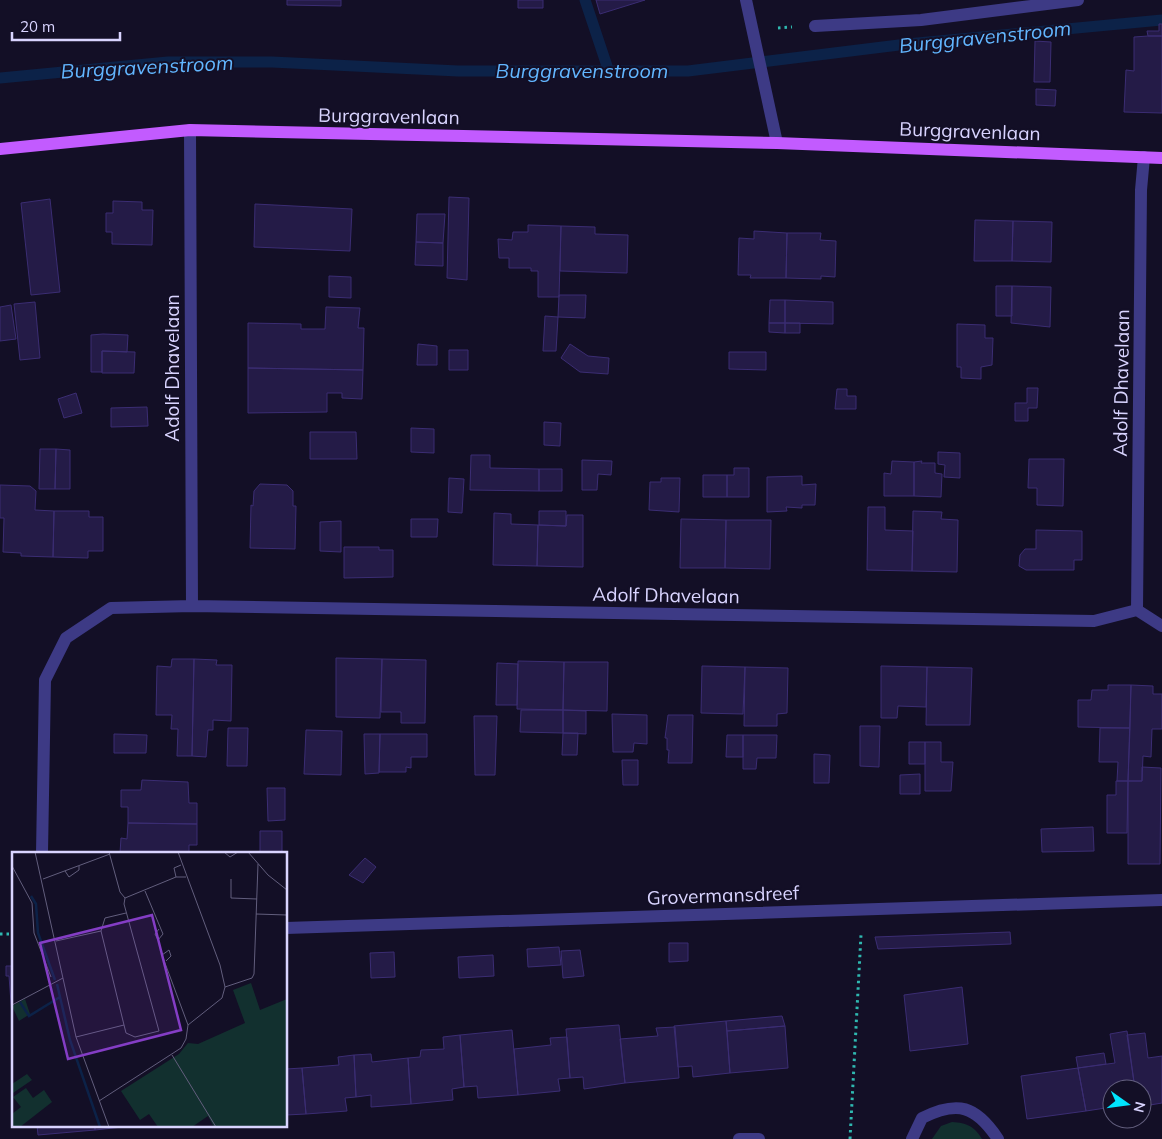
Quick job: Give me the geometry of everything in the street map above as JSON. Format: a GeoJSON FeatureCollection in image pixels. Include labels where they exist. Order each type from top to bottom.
{"type":"FeatureCollection","features":[{"type":"Feature","properties":{"kind":"main road","name":"Burggravenlaan"},"geometry":{"type":"LineString","coordinates":[[0,149],[190,130],[777,144],[1162,158]]}},
{"type":"Feature","properties":{"kind":"street"},"geometry":{"type":"LineString","coordinates":[[746,0],[755,34],[777,144]]}},
{"type":"Feature","properties":{"kind":"street"},"geometry":{"type":"LineString","coordinates":[[815,26],[922,20],[1078,0]]}},
{"type":"Feature","properties":{"kind":"street","name":"Adolf Dhavelaan"},"geometry":{"type":"LineString","coordinates":[[190,130],[192,606]]}},
{"type":"Feature","properties":{"kind":"street","name":"Adolf Dhavelaan"},"geometry":{"type":"LineString","coordinates":[[42,852],[46,680],[66,638],[111,608],[192,606],[1094,621],[1137,610],[1141,190],[1144,156]]}},
{"type":"Feature","properties":{"kind":"street"},"geometry":{"type":"LineString","coordinates":[[1137,610],[1162,626]]}},
{"type":"Feature","properties":{"kind":"street","name":"Grovermansdreef"},"geometry":{"type":"LineString","coordinates":[[288,928],[1162,900]]}},
{"type":"Feature","properties":{"kind":"street"},"geometry":{"type":"LineString","coordinates":[[912,1139],[922,1118],[949,1108],[978,1114],[998,1139]]}},
{"type":"Feature","properties":{"kind":"street"},"geometry":{"type":"LineString","coordinates":[[739,1139],[759,1139]]}},
{"type":"Feature","properties":{"kind":"path"},"geometry":{"type":"LineString","coordinates":[[755,34],[815,26]]}},
{"type":"Feature","properties":{"kind":"path"},"geometry":{"type":"LineString","coordinates":[[850,1139],[860,909]]}},
{"type":"Feature","properties":{"kind":"green space"},"geometry":{"type":"Polygon","coordinates":[[[952,1122],[970,1126],[982,1139],[932,1139],[941,1126],[952,1122]]]}},
{"type":"Feature","properties":{"kind":"building"},"geometry":{"type":"Polygon","coordinates":[[[287,0],[341,0],[341,6],[287,5],[287,0]]]}},
{"type":"Feature","properties":{"kind":"building"},"geometry":{"type":"Polygon","coordinates":[[[518,0],[543,0],[543,8],[518,8],[518,0]]]}},
{"type":"Feature","properties":{"kind":"building"},"geometry":{"type":"Polygon","coordinates":[[[596,0],[645,0],[600,14],[596,0]]]}},
{"type":"Feature","properties":{"kind":"building"},"geometry":{"type":"Polygon","coordinates":[[[1159,24],[1162,24],[1162,36],[1148,36],[1147,31],[1159,31],[1159,24]]]}},
{"type":"Feature","properties":{"kind":"building"},"geometry":{"type":"Polygon","coordinates":[[[1162,36],[1162,113],[1124,112],[1126,70],[1134,71],[1134,37],[1162,36]]]}},
{"type":"Feature","properties":{"kind":"building"},"geometry":{"type":"Polygon","coordinates":[[[1035,41],[1051,42],[1050,82],[1034,82],[1035,41]]]}},
{"type":"Feature","properties":{"kind":"building"},"geometry":{"type":"Polygon","coordinates":[[[1036,89],[1056,90],[1055,106],[1036,105],[1036,89]]]}},
{"type":"Feature","properties":{"kind":"building"},"geometry":{"type":"Polygon","coordinates":[[[449,197],[469,198],[467,280],[447,278],[449,197]]]}},
{"type":"Feature","properties":{"kind":"building"},"geometry":{"type":"Polygon","coordinates":[[[50,199],[60,292],[31,295],[21,203],[50,199]]]}},
{"type":"Feature","properties":{"kind":"building"},"geometry":{"type":"Polygon","coordinates":[[[113,201],[142,202],[142,210],[153,210],[152,245],[112,244],[112,232],[106,232],[106,213],[113,213],[113,201]]]}},
{"type":"Feature","properties":{"kind":"building"},"geometry":{"type":"Polygon","coordinates":[[[255,204],[352,209],[350,251],[254,247],[255,204]]]}},
{"type":"Feature","properties":{"kind":"building"},"geometry":{"type":"Polygon","coordinates":[[[417,214],[445,214],[443,243],[416,242],[417,214]]]}},
{"type":"Feature","properties":{"kind":"building"},"geometry":{"type":"Polygon","coordinates":[[[975,220],[1013,221],[1012,261],[974,261],[975,220]]]}},
{"type":"Feature","properties":{"kind":"building"},"geometry":{"type":"Polygon","coordinates":[[[1013,221],[1052,222],[1051,262],[1012,261],[1013,221]]]}},
{"type":"Feature","properties":{"kind":"building"},"geometry":{"type":"Polygon","coordinates":[[[528,225],[561,226],[559,297],[538,297],[538,271],[531,271],[531,268],[509,268],[509,258],[499,258],[498,239],[512,240],[513,232],[528,232],[528,225]]]}},
{"type":"Feature","properties":{"kind":"building"},"geometry":{"type":"Polygon","coordinates":[[[561,226],[595,227],[595,234],[628,235],[627,273],[560,271],[561,226]]]}},
{"type":"Feature","properties":{"kind":"building"},"geometry":{"type":"Polygon","coordinates":[[[754,231],[787,233],[786,278],[750,278],[751,275],[738,275],[739,238],[754,239],[754,231]]]}},
{"type":"Feature","properties":{"kind":"building"},"geometry":{"type":"Polygon","coordinates":[[[787,233],[821,233],[820,240],[836,241],[835,277],[821,276],[821,279],[786,278],[787,233]]]}},
{"type":"Feature","properties":{"kind":"building"},"geometry":{"type":"Polygon","coordinates":[[[416,242],[443,243],[443,266],[415,265],[416,242]]]}},
{"type":"Feature","properties":{"kind":"building"},"geometry":{"type":"Polygon","coordinates":[[[329,276],[351,277],[351,298],[329,297],[329,276]]]}},
{"type":"Feature","properties":{"kind":"building"},"geometry":{"type":"Polygon","coordinates":[[[996,286],[1012,286],[1012,316],[996,316],[996,286]]]}},
{"type":"Feature","properties":{"kind":"building"},"geometry":{"type":"Polygon","coordinates":[[[1012,286],[1051,287],[1050,327],[1011,323],[1012,286]]]}},
{"type":"Feature","properties":{"kind":"building"},"geometry":{"type":"Polygon","coordinates":[[[559,295],[586,295],[585,318],[558,317],[559,295]]]}},
{"type":"Feature","properties":{"kind":"building"},"geometry":{"type":"Polygon","coordinates":[[[770,300],[785,300],[785,323],[769,323],[770,300]]]}},
{"type":"Feature","properties":{"kind":"building"},"geometry":{"type":"Polygon","coordinates":[[[785,300],[833,302],[833,324],[785,323],[785,300]]]}},
{"type":"Feature","properties":{"kind":"building"},"geometry":{"type":"Polygon","coordinates":[[[35,302],[40,358],[20,360],[14,304],[35,302]]]}},
{"type":"Feature","properties":{"kind":"building"},"geometry":{"type":"Polygon","coordinates":[[[11,305],[16,339],[0,341],[0,307],[11,305]]]}},
{"type":"Feature","properties":{"kind":"building"},"geometry":{"type":"Polygon","coordinates":[[[326,307],[360,308],[358,328],[364,328],[363,370],[248,368],[248,323],[301,324],[301,329],[325,329],[326,307]]]}},
{"type":"Feature","properties":{"kind":"building"},"geometry":{"type":"Polygon","coordinates":[[[545,316],[558,317],[556,351],[543,351],[545,316]]]}},
{"type":"Feature","properties":{"kind":"building"},"geometry":{"type":"Polygon","coordinates":[[[769,323],[785,323],[785,333],[769,332],[769,323]]]}},
{"type":"Feature","properties":{"kind":"building"},"geometry":{"type":"Polygon","coordinates":[[[785,323],[800,323],[800,333],[785,333],[785,323]]]}},
{"type":"Feature","properties":{"kind":"building"},"geometry":{"type":"Polygon","coordinates":[[[957,324],[985,325],[985,338],[993,338],[992,365],[981,367],[981,379],[961,378],[961,367],[957,367],[957,324]]]}},
{"type":"Feature","properties":{"kind":"building"},"geometry":{"type":"Polygon","coordinates":[[[91,335],[128,335],[127,352],[102,351],[102,372],[91,372],[91,335]]]}},
{"type":"Feature","properties":{"kind":"building"},"geometry":{"type":"Polygon","coordinates":[[[418,344],[437,346],[437,365],[417,365],[418,344]]]}},
{"type":"Feature","properties":{"kind":"building"},"geometry":{"type":"Polygon","coordinates":[[[570,344],[588,356],[609,358],[608,374],[580,372],[561,358],[570,344]]]}},
{"type":"Feature","properties":{"kind":"building"},"geometry":{"type":"Polygon","coordinates":[[[449,350],[468,350],[468,370],[449,370],[449,350]]]}},
{"type":"Feature","properties":{"kind":"building"},"geometry":{"type":"Polygon","coordinates":[[[102,351],[135,352],[134,373],[102,373],[102,351]]]}},
{"type":"Feature","properties":{"kind":"building"},"geometry":{"type":"Polygon","coordinates":[[[729,352],[766,352],[766,370],[729,369],[729,352]]]}},
{"type":"Feature","properties":{"kind":"building"},"geometry":{"type":"Polygon","coordinates":[[[248,368],[363,370],[362,399],[342,398],[342,393],[327,393],[327,412],[248,413],[248,368]]]}},
{"type":"Feature","properties":{"kind":"building"},"geometry":{"type":"Polygon","coordinates":[[[1027,388],[1038,388],[1037,408],[1028,408],[1028,421],[1015,421],[1015,403],[1027,403],[1027,388]]]}},
{"type":"Feature","properties":{"kind":"building"},"geometry":{"type":"Polygon","coordinates":[[[837,389],[847,389],[847,396],[856,396],[856,409],[835,409],[837,389]]]}},
{"type":"Feature","properties":{"kind":"building"},"geometry":{"type":"Polygon","coordinates":[[[76,393],[82,413],[64,418],[58,399],[76,393]]]}},
{"type":"Feature","properties":{"kind":"building"},"geometry":{"type":"Polygon","coordinates":[[[147,407],[148,426],[111,427],[111,408],[147,407]]]}},
{"type":"Feature","properties":{"kind":"building"},"geometry":{"type":"Polygon","coordinates":[[[544,422],[561,423],[560,446],[544,445],[544,422]]]}},
{"type":"Feature","properties":{"kind":"building"},"geometry":{"type":"Polygon","coordinates":[[[411,428],[434,429],[434,453],[411,452],[411,428]]]}},
{"type":"Feature","properties":{"kind":"building"},"geometry":{"type":"Polygon","coordinates":[[[310,432],[356,432],[357,459],[310,459],[310,432]]]}},
{"type":"Feature","properties":{"kind":"building"},"geometry":{"type":"Polygon","coordinates":[[[40,449],[56,449],[55,489],[39,489],[40,449]]]}},
{"type":"Feature","properties":{"kind":"building"},"geometry":{"type":"Polygon","coordinates":[[[56,449],[70,450],[70,489],[55,489],[56,449]]]}},
{"type":"Feature","properties":{"kind":"building"},"geometry":{"type":"Polygon","coordinates":[[[938,452],[960,453],[960,478],[944,477],[945,465],[938,464],[938,452]]]}},
{"type":"Feature","properties":{"kind":"building"},"geometry":{"type":"Polygon","coordinates":[[[471,455],[490,455],[490,468],[539,469],[539,491],[470,490],[471,455]]]}},
{"type":"Feature","properties":{"kind":"building"},"geometry":{"type":"Polygon","coordinates":[[[1029,459],[1064,459],[1063,506],[1037,505],[1037,488],[1028,488],[1029,459]]]}},
{"type":"Feature","properties":{"kind":"building"},"geometry":{"type":"Polygon","coordinates":[[[582,460],[612,461],[611,475],[598,474],[597,490],[582,490],[582,460]]]}},
{"type":"Feature","properties":{"kind":"building"},"geometry":{"type":"Polygon","coordinates":[[[892,461],[914,462],[914,496],[884,496],[884,473],[891,474],[892,461]]]}},
{"type":"Feature","properties":{"kind":"building"},"geometry":{"type":"Polygon","coordinates":[[[922,461],[921,463],[935,463],[935,473],[942,474],[941,497],[914,496],[914,462],[922,461]]]}},
{"type":"Feature","properties":{"kind":"building"},"geometry":{"type":"Polygon","coordinates":[[[734,468],[749,468],[749,497],[727,497],[727,475],[734,475],[734,468]]]}},
{"type":"Feature","properties":{"kind":"building"},"geometry":{"type":"Polygon","coordinates":[[[539,469],[562,469],[562,491],[539,491],[539,469]]]}},
{"type":"Feature","properties":{"kind":"building"},"geometry":{"type":"Polygon","coordinates":[[[703,475],[727,475],[727,497],[703,497],[703,475]]]}},
{"type":"Feature","properties":{"kind":"building"},"geometry":{"type":"Polygon","coordinates":[[[802,476],[802,485],[816,484],[815,505],[802,505],[802,508],[786,507],[787,511],[767,512],[767,477],[802,476]]]}},
{"type":"Feature","properties":{"kind":"building"},"geometry":{"type":"Polygon","coordinates":[[[449,478],[464,479],[462,513],[448,512],[449,478]]]}},
{"type":"Feature","properties":{"kind":"building"},"geometry":{"type":"Polygon","coordinates":[[[661,478],[680,478],[679,512],[649,510],[650,482],[661,482],[661,478]]]}},
{"type":"Feature","properties":{"kind":"building"},"geometry":{"type":"Polygon","coordinates":[[[260,484],[287,485],[293,491],[293,506],[296,506],[295,549],[250,548],[251,505],[253,506],[254,491],[260,484]]]}},
{"type":"Feature","properties":{"kind":"building"},"geometry":{"type":"Polygon","coordinates":[[[0,485],[30,486],[36,491],[35,510],[54,511],[53,557],[21,556],[21,553],[3,552],[4,518],[0,518],[0,485]]]}},
{"type":"Feature","properties":{"kind":"building"},"geometry":{"type":"Polygon","coordinates":[[[868,507],[885,507],[885,530],[913,531],[912,571],[867,570],[868,507]]]}},
{"type":"Feature","properties":{"kind":"building"},"geometry":{"type":"Polygon","coordinates":[[[54,511],[89,511],[89,517],[103,517],[103,551],[88,551],[88,558],[53,557],[54,511]]]}},
{"type":"Feature","properties":{"kind":"building"},"geometry":{"type":"Polygon","coordinates":[[[539,511],[566,511],[566,526],[539,525],[539,511]]]}},
{"type":"Feature","properties":{"kind":"building"},"geometry":{"type":"Polygon","coordinates":[[[913,511],[942,512],[941,519],[958,520],[957,572],[912,571],[913,511]]]}},
{"type":"Feature","properties":{"kind":"building"},"geometry":{"type":"Polygon","coordinates":[[[494,513],[511,514],[511,524],[538,525],[537,566],[493,565],[494,513]]]}},
{"type":"Feature","properties":{"kind":"building"},"geometry":{"type":"Polygon","coordinates":[[[567,515],[583,515],[583,567],[537,566],[538,525],[566,526],[567,515]]]}},
{"type":"Feature","properties":{"kind":"building"},"geometry":{"type":"Polygon","coordinates":[[[411,519],[438,519],[437,537],[411,537],[411,519]]]}},
{"type":"Feature","properties":{"kind":"building"},"geometry":{"type":"Polygon","coordinates":[[[681,519],[726,520],[725,568],[680,568],[681,519]]]}},
{"type":"Feature","properties":{"kind":"building"},"geometry":{"type":"Polygon","coordinates":[[[726,520],[771,520],[770,569],[725,568],[726,520]]]}},
{"type":"Feature","properties":{"kind":"building"},"geometry":{"type":"Polygon","coordinates":[[[341,521],[341,552],[320,551],[320,522],[341,521]]]}},
{"type":"Feature","properties":{"kind":"building"},"geometry":{"type":"Polygon","coordinates":[[[1036,530],[1082,531],[1082,560],[1074,560],[1074,570],[1026,570],[1019,566],[1020,555],[1025,549],[1036,549],[1036,530]]]}},
{"type":"Feature","properties":{"kind":"building"},"geometry":{"type":"Polygon","coordinates":[[[344,547],[379,547],[379,550],[393,550],[393,577],[344,578],[344,547]]]}},
{"type":"Feature","properties":{"kind":"building"},"geometry":{"type":"Polygon","coordinates":[[[336,658],[382,659],[380,718],[336,717],[336,658]]]}},
{"type":"Feature","properties":{"kind":"building"},"geometry":{"type":"Polygon","coordinates":[[[172,659],[194,659],[192,756],[177,756],[178,729],[171,729],[172,715],[156,715],[157,666],[171,667],[172,659]]]}},
{"type":"Feature","properties":{"kind":"building"},"geometry":{"type":"Polygon","coordinates":[[[194,659],[217,660],[216,665],[232,665],[231,721],[213,720],[213,730],[208,730],[206,757],[192,756],[194,659]]]}},
{"type":"Feature","properties":{"kind":"building"},"geometry":{"type":"Polygon","coordinates":[[[382,659],[426,660],[425,723],[401,723],[401,712],[381,712],[382,659]]]}},
{"type":"Feature","properties":{"kind":"building"},"geometry":{"type":"Polygon","coordinates":[[[518,661],[564,662],[563,710],[517,709],[518,661]]]}},
{"type":"Feature","properties":{"kind":"building"},"geometry":{"type":"Polygon","coordinates":[[[564,662],[608,662],[607,711],[563,710],[564,662]]]}},
{"type":"Feature","properties":{"kind":"building"},"geometry":{"type":"Polygon","coordinates":[[[497,663],[518,664],[517,705],[496,705],[497,663]]]}},
{"type":"Feature","properties":{"kind":"building"},"geometry":{"type":"Polygon","coordinates":[[[702,666],[745,667],[743,714],[701,713],[702,666]]]}},
{"type":"Feature","properties":{"kind":"building"},"geometry":{"type":"Polygon","coordinates":[[[881,666],[927,667],[926,707],[898,706],[897,718],[881,718],[881,666]]]}},
{"type":"Feature","properties":{"kind":"building"},"geometry":{"type":"Polygon","coordinates":[[[745,667],[788,668],[787,713],[777,714],[777,726],[744,726],[745,667]]]}},
{"type":"Feature","properties":{"kind":"building"},"geometry":{"type":"Polygon","coordinates":[[[927,667],[972,668],[970,725],[926,725],[927,667]]]}},
{"type":"Feature","properties":{"kind":"building"},"geometry":{"type":"Polygon","coordinates":[[[1108,685],[1131,685],[1130,728],[1078,727],[1078,700],[1091,700],[1092,690],[1108,690],[1108,685]]]}},
{"type":"Feature","properties":{"kind":"building"},"geometry":{"type":"Polygon","coordinates":[[[1131,685],[1153,686],[1153,694],[1162,694],[1162,729],[1152,729],[1151,757],[1143,756],[1142,781],[1128,781],[1131,685]]]}},
{"type":"Feature","properties":{"kind":"building"},"geometry":{"type":"Polygon","coordinates":[[[521,710],[563,710],[563,733],[520,732],[521,710]]]}},
{"type":"Feature","properties":{"kind":"building"},"geometry":{"type":"Polygon","coordinates":[[[563,710],[586,711],[586,734],[563,733],[563,710]]]}},
{"type":"Feature","properties":{"kind":"building"},"geometry":{"type":"Polygon","coordinates":[[[612,714],[647,715],[647,744],[634,743],[633,752],[613,752],[612,714]]]}},
{"type":"Feature","properties":{"kind":"building"},"geometry":{"type":"Polygon","coordinates":[[[668,715],[693,715],[692,763],[668,763],[669,750],[667,750],[667,738],[665,738],[668,715]]]}},
{"type":"Feature","properties":{"kind":"building"},"geometry":{"type":"Polygon","coordinates":[[[474,716],[497,716],[495,775],[475,775],[474,716]]]}},
{"type":"Feature","properties":{"kind":"building"},"geometry":{"type":"Polygon","coordinates":[[[860,726],[880,726],[879,767],[860,766],[860,726]]]}},
{"type":"Feature","properties":{"kind":"building"},"geometry":{"type":"Polygon","coordinates":[[[228,728],[248,728],[247,766],[227,766],[228,728]]]}},
{"type":"Feature","properties":{"kind":"building"},"geometry":{"type":"Polygon","coordinates":[[[1100,728],[1130,728],[1128,781],[1117,781],[1118,762],[1099,762],[1100,728]]]}},
{"type":"Feature","properties":{"kind":"building"},"geometry":{"type":"Polygon","coordinates":[[[306,730],[342,731],[341,775],[304,774],[306,730]]]}},
{"type":"Feature","properties":{"kind":"building"},"geometry":{"type":"Polygon","coordinates":[[[563,733],[578,733],[577,755],[562,755],[563,733]]]}},
{"type":"Feature","properties":{"kind":"building"},"geometry":{"type":"Polygon","coordinates":[[[114,734],[147,735],[146,753],[114,753],[114,734]]]}},
{"type":"Feature","properties":{"kind":"building"},"geometry":{"type":"Polygon","coordinates":[[[364,734],[380,734],[379,773],[365,774],[364,734]]]}},
{"type":"Feature","properties":{"kind":"building"},"geometry":{"type":"Polygon","coordinates":[[[380,734],[427,734],[427,757],[411,757],[411,768],[406,767],[406,772],[379,772],[380,734]]]}},
{"type":"Feature","properties":{"kind":"building"},"geometry":{"type":"Polygon","coordinates":[[[727,735],[743,735],[743,757],[726,757],[727,735]]]}},
{"type":"Feature","properties":{"kind":"building"},"geometry":{"type":"Polygon","coordinates":[[[743,735],[777,735],[776,758],[757,758],[756,769],[743,769],[743,735]]]}},
{"type":"Feature","properties":{"kind":"building"},"geometry":{"type":"Polygon","coordinates":[[[909,742],[925,742],[925,764],[909,764],[909,742]]]}},
{"type":"Feature","properties":{"kind":"building"},"geometry":{"type":"Polygon","coordinates":[[[925,742],[941,742],[941,762],[953,762],[951,791],[925,791],[925,742]]]}},
{"type":"Feature","properties":{"kind":"building"},"geometry":{"type":"Polygon","coordinates":[[[814,754],[830,755],[829,783],[814,783],[814,754]]]}},
{"type":"Feature","properties":{"kind":"building"},"geometry":{"type":"Polygon","coordinates":[[[622,760],[638,760],[638,785],[623,785],[622,760]]]}},
{"type":"Feature","properties":{"kind":"building"},"geometry":{"type":"Polygon","coordinates":[[[1142,767],[1161,768],[1160,864],[1128,864],[1128,781],[1142,781],[1142,767]]]}},
{"type":"Feature","properties":{"kind":"building"},"geometry":{"type":"Polygon","coordinates":[[[920,774],[920,794],[900,794],[900,775],[920,774]]]}},
{"type":"Feature","properties":{"kind":"building"},"geometry":{"type":"Polygon","coordinates":[[[142,780],[188,782],[189,803],[197,803],[197,824],[128,823],[128,807],[121,807],[121,790],[141,790],[142,780]]]}},
{"type":"Feature","properties":{"kind":"building"},"geometry":{"type":"Polygon","coordinates":[[[1116,781],[1128,781],[1127,833],[1107,833],[1107,795],[1116,795],[1116,781]]]}},
{"type":"Feature","properties":{"kind":"building"},"geometry":{"type":"Polygon","coordinates":[[[267,788],[285,788],[285,820],[268,821],[267,788]]]}},
{"type":"Feature","properties":{"kind":"building"},"geometry":{"type":"Polygon","coordinates":[[[128,823],[197,824],[197,845],[189,845],[189,852],[120,852],[121,838],[127,839],[128,823]]]}},
{"type":"Feature","properties":{"kind":"building"},"geometry":{"type":"Polygon","coordinates":[[[1093,827],[1094,851],[1042,852],[1041,829],[1093,827]]]}},
{"type":"Feature","properties":{"kind":"building"},"geometry":{"type":"Polygon","coordinates":[[[260,831],[282,831],[282,852],[260,852],[260,831]]]}},
{"type":"Feature","properties":{"kind":"building"},"geometry":{"type":"Polygon","coordinates":[[[365,858],[376,867],[363,883],[349,875],[365,858]]]}},
{"type":"Feature","properties":{"kind":"building"},"geometry":{"type":"Polygon","coordinates":[[[1010,932],[1011,944],[878,949],[875,937],[1010,932]]]}},
{"type":"Feature","properties":{"kind":"building"},"geometry":{"type":"Polygon","coordinates":[[[669,943],[688,943],[688,961],[669,962],[669,943]]]}},
{"type":"Feature","properties":{"kind":"building"},"geometry":{"type":"Polygon","coordinates":[[[559,947],[561,965],[528,967],[527,949],[559,947]]]}},
{"type":"Feature","properties":{"kind":"building"},"geometry":{"type":"Polygon","coordinates":[[[580,950],[584,976],[563,978],[561,951],[580,950]]]}},
{"type":"Feature","properties":{"kind":"building"},"geometry":{"type":"Polygon","coordinates":[[[394,952],[395,977],[371,978],[370,953],[394,952]]]}},
{"type":"Feature","properties":{"kind":"building"},"geometry":{"type":"Polygon","coordinates":[[[493,955],[494,976],[459,978],[458,957],[493,955]]]}},
{"type":"Feature","properties":{"kind":"building"},"geometry":{"type":"Polygon","coordinates":[[[6,966],[12,966],[12,1016],[9,976],[6,976],[6,966]]]}},
{"type":"Feature","properties":{"kind":"building"},"geometry":{"type":"Polygon","coordinates":[[[962,987],[968,1044],[910,1051],[904,995],[962,987]]]}},
{"type":"Feature","properties":{"kind":"building"},"geometry":{"type":"Polygon","coordinates":[[[782,1016],[785,1026],[727,1031],[726,1021],[782,1016]]]}},
{"type":"Feature","properties":{"kind":"building"},"geometry":{"type":"Polygon","coordinates":[[[726,1021],[730,1073],[693,1077],[692,1066],[678,1067],[674,1026],[726,1021]]]}},
{"type":"Feature","properties":{"kind":"building"},"geometry":{"type":"Polygon","coordinates":[[[619,1025],[625,1083],[584,1089],[583,1077],[570,1078],[566,1029],[619,1025]]]}},
{"type":"Feature","properties":{"kind":"building"},"geometry":{"type":"Polygon","coordinates":[[[785,1026],[788,1068],[730,1073],[727,1031],[785,1026]]]}},
{"type":"Feature","properties":{"kind":"building"},"geometry":{"type":"Polygon","coordinates":[[[675,1027],[679,1078],[625,1083],[620,1039],[658,1036],[656,1028],[675,1027]]]}},
{"type":"Feature","properties":{"kind":"building"},"geometry":{"type":"Polygon","coordinates":[[[512,1030],[518,1095],[478,1098],[477,1086],[464,1087],[460,1035],[512,1030]]]}},
{"type":"Feature","properties":{"kind":"building"},"geometry":{"type":"Polygon","coordinates":[[[1127,1031],[1134,1079],[1102,1079],[1102,1109],[1086,1111],[1078,1068],[1115,1063],[1110,1034],[1127,1031]]]}},
{"type":"Feature","properties":{"kind":"building"},"geometry":{"type":"Polygon","coordinates":[[[1145,1033],[1148,1058],[1162,1056],[1162,1103],[1152,1105],[1152,1079],[1134,1079],[1127,1035],[1145,1033]]]}},
{"type":"Feature","properties":{"kind":"building"},"geometry":{"type":"Polygon","coordinates":[[[460,1035],[464,1087],[452,1089],[453,1100],[411,1104],[408,1058],[420,1057],[421,1050],[444,1049],[443,1037],[460,1035]]]}},
{"type":"Feature","properties":{"kind":"building"},"geometry":{"type":"Polygon","coordinates":[[[567,1037],[570,1078],[558,1079],[560,1091],[518,1095],[514,1049],[551,1045],[550,1038],[567,1037]]]}},
{"type":"Feature","properties":{"kind":"building"},"geometry":{"type":"Polygon","coordinates":[[[1104,1053],[1106,1064],[1078,1068],[1076,1057],[1104,1053]]]}},
{"type":"Feature","properties":{"kind":"building"},"geometry":{"type":"Polygon","coordinates":[[[371,1054],[372,1062],[408,1058],[411,1104],[371,1107],[371,1095],[356,1097],[354,1055],[371,1054]]]}},
{"type":"Feature","properties":{"kind":"building"},"geometry":{"type":"Polygon","coordinates":[[[354,1055],[356,1097],[345,1098],[347,1111],[306,1114],[302,1068],[339,1065],[338,1057],[354,1055]]]}},
{"type":"Feature","properties":{"kind":"building"},"geometry":{"type":"Polygon","coordinates":[[[302,1068],[306,1114],[288,1115],[288,1069],[302,1068]]]}},
{"type":"Feature","properties":{"kind":"building"},"geometry":{"type":"Polygon","coordinates":[[[1078,1068],[1086,1111],[1027,1119],[1021,1076],[1078,1068]]]}},
{"type":"Feature","properties":{"kind":"building"},"geometry":{"type":"Polygon","coordinates":[[[37,1126],[95,1126],[95,1130],[38,1135],[37,1126]]]}},
{"type":"Feature","properties":{"kind":"building"},"geometry":{"type":"Polygon","coordinates":[[[95,1126],[132,1126],[95,1130],[95,1126]]]}},
{"type":"Feature","properties":{"kind":"waterway"},"geometry":{"type":"LineString","coordinates":[[585,0],[609,72]]}},
{"type":"Feature","properties":{"kind":"waterway","name":"Burggravenstroom"},"geometry":{"type":"LineString","coordinates":[[0,78],[168,62],[272,62],[458,71],[688,71],[907,44],[1162,20]]}}]}
